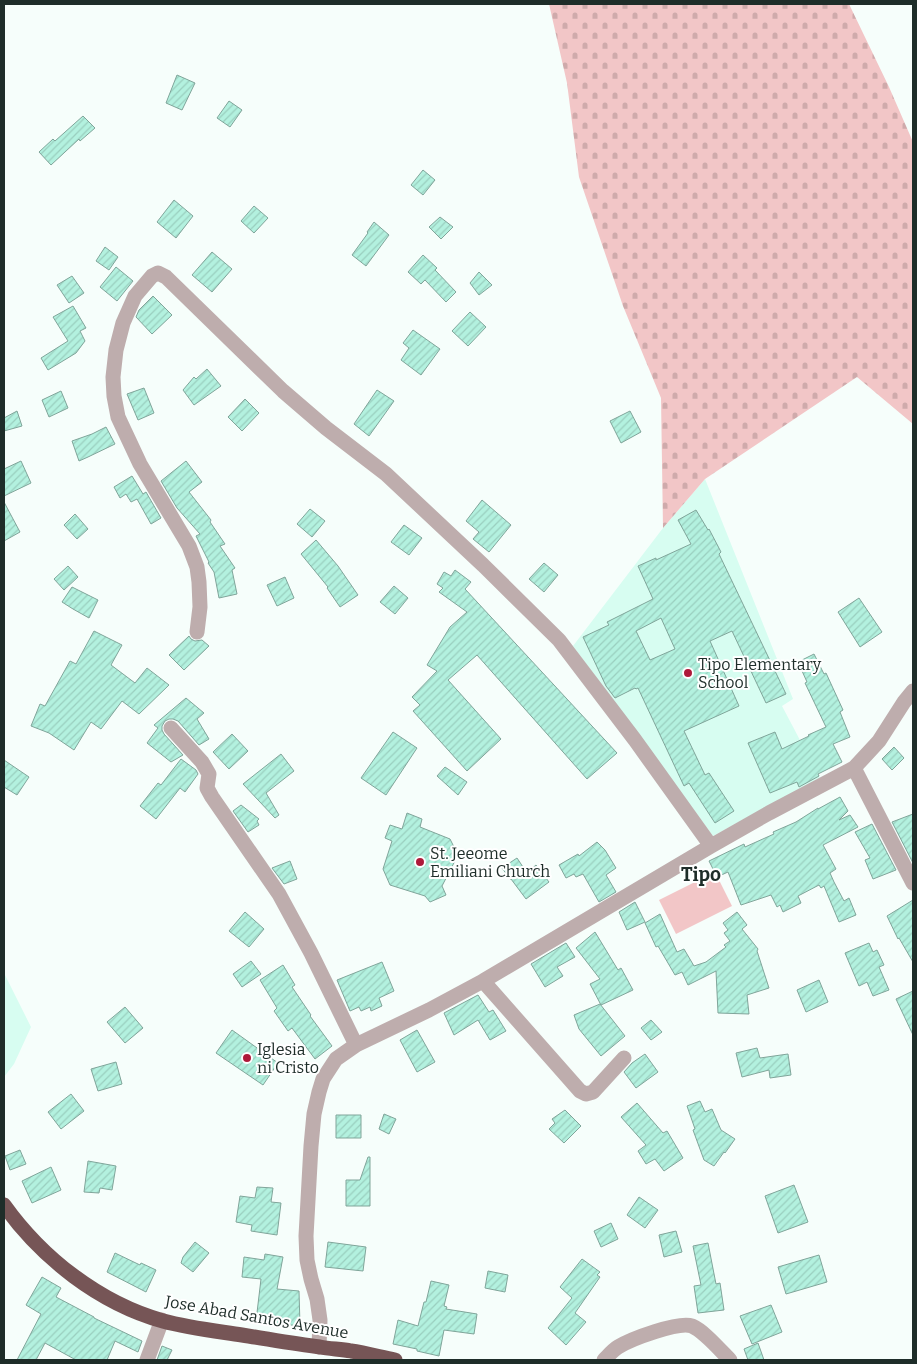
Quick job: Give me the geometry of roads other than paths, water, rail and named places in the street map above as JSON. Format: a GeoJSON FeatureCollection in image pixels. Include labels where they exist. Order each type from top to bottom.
{"type":"FeatureCollection","features":[{"type":"Feature","properties":{"kind":"highway","name":"Jose Abad Santos Avenue"},"geometry":{"type":"LineString","coordinates":[[4,1205],[40,1248],[67,1271],[97,1292],[114,1301],[162,1320],[223,1332],[351,1351],[395,1360]]}},
{"type":"Feature","properties":{"kind":"street"},"geometry":{"type":"LineString","coordinates":[[197,632],[200,607],[197,566],[189,546],[140,464],[118,417],[114,396],[113,377],[116,350],[123,323],[135,296],[152,276],[158,273],[166,277],[283,391],[326,428],[386,474],[476,558],[559,640],[635,740],[711,846]]}},
{"type":"Feature","properties":{"kind":"street"},"geometry":{"type":"LineString","coordinates":[[319,1347],[320,1320],[317,1299],[307,1260],[306,1236],[311,1146],[318,1092],[322,1079],[336,1059],[356,1045],[429,1010],[483,981],[711,846],[854,768],[878,741],[913,691]]}},
{"type":"Feature","properties":{"kind":"street"},"geometry":{"type":"LineString","coordinates":[[171,728],[202,762],[209,774],[207,788],[279,894],[311,953],[356,1045]]}},
{"type":"Feature","properties":{"kind":"street"},"geometry":{"type":"LineString","coordinates":[[854,768],[913,883]]}},
{"type":"Feature","properties":{"kind":"street"},"geometry":{"type":"LineString","coordinates":[[483,981],[580,1091],[586,1094],[592,1092],[624,1058]]}},
{"type":"Feature","properties":{"kind":"street"},"geometry":{"type":"LineString","coordinates":[[147,1360],[162,1320]]}},
{"type":"Feature","properties":{"kind":"street"},"geometry":{"type":"LineString","coordinates":[[604,1360],[617,1348],[634,1339],[674,1327],[691,1326],[699,1330],[730,1360]]}},
{"type":"Feature","properties":{"kind":"place","name":"Tipo Elementary School"},"geometry":{"type":"Point","coordinates":[688,673]}},
{"type":"Feature","properties":{"kind":"place","name":"St. Jeeome Emiliani Church"},"geometry":{"type":"Point","coordinates":[420,862]}},
{"type":"Feature","properties":{"kind":"place","name":"Iglesia ni Cristo"},"geometry":{"type":"Point","coordinates":[247,1058]}},
{"type":"Feature","properties":{"kind":"district","name":"Tipo"},"geometry":{"type":"Point","coordinates":[701,874]}}]}
